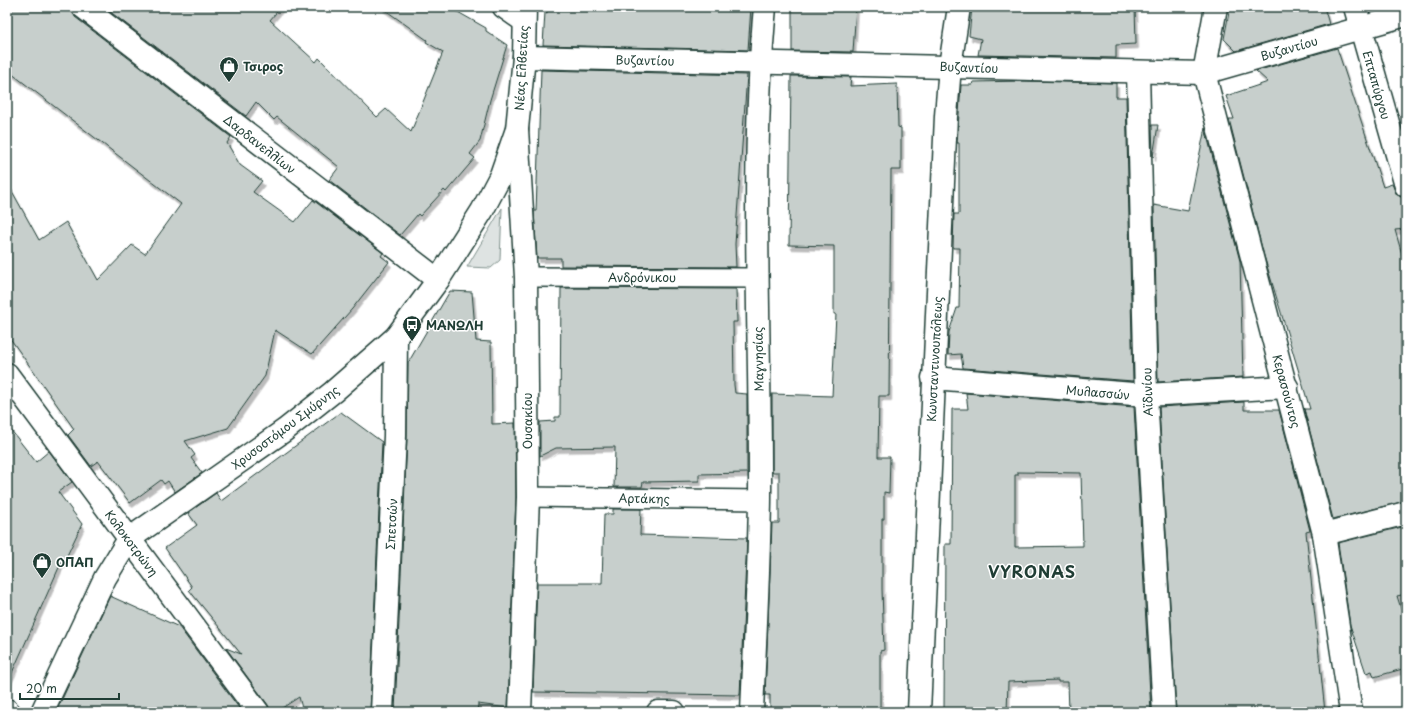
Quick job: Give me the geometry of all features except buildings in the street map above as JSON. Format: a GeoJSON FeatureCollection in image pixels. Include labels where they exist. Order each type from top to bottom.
{"type":"FeatureCollection","features":[{"type":"Feature","properties":{"kind":"street","name":"Δαρδανελλίων"},"geometry":{"type":"LineString","coordinates":[[83,7],[438,280]]}},
{"type":"Feature","properties":{"kind":"street"},"geometry":{"type":"LineString","coordinates":[[504,7],[524,14]]}},
{"type":"Feature","properties":{"kind":"street","name":"Μαγνησίας"},"geometry":{"type":"LineString","coordinates":[[752,712],[760,500],[757,278],[760,63],[765,7]]}},
{"type":"Feature","properties":{"kind":"street","name":"Κωνσταντινουπόλεως"},"geometry":{"type":"LineString","coordinates":[[919,712],[933,378],[950,66],[959,7]]}},
{"type":"Feature","properties":{"kind":"street"},"geometry":{"type":"LineString","coordinates":[[1204,73],[1216,7]]}},
{"type":"Feature","properties":{"kind":"street","name":"Επταπύργου"},"geometry":{"type":"LineString","coordinates":[[1355,7],[1406,186]]}},
{"type":"Feature","properties":{"kind":"street","name":"Νέας Ελβετίας"},"geometry":{"type":"LineString","coordinates":[[517,129],[524,57],[524,14]]}},
{"type":"Feature","properties":{"kind":"street","name":"Βυζαντίου"},"geometry":{"type":"LineString","coordinates":[[524,57],[1204,73],[1406,15]]}},
{"type":"Feature","properties":{"kind":"street","name":"Αϊδινίου"},"geometry":{"type":"LineString","coordinates":[[1138,72],[1146,395],[1164,712]]}},
{"type":"Feature","properties":{"kind":"street","name":"Κερασούντος"},"geometry":{"type":"LineString","coordinates":[[1204,73],[1287,387],[1324,534],[1351,712]]}},
{"type":"Feature","properties":{"kind":"street","name":"Χρυσοστόμου Σμύρνης"},"geometry":{"type":"LineString","coordinates":[[42,712],[104,578],[129,539],[285,430],[333,392],[396,336],[438,280],[482,211],[501,175],[517,129]]}},
{"type":"Feature","properties":{"kind":"street","name":"Ουσακίου"},"geometry":{"type":"LineString","coordinates":[[517,129],[526,277],[528,497],[520,712]]}},
{"type":"Feature","properties":{"kind":"street","name":"Ανδρόνικου"},"geometry":{"type":"LineString","coordinates":[[526,277],[757,278]]}},
{"type":"Feature","properties":{"kind":"street","name":"Σπετσών"},"geometry":{"type":"LineString","coordinates":[[382,712],[395,436],[396,336]]}},
{"type":"Feature","properties":{"kind":"street","name":"Κολοκοτρώνη"},"geometry":{"type":"LineString","coordinates":[[7,374],[258,712]]}},
{"type":"Feature","properties":{"kind":"street","name":"Μυλασσών"},"geometry":{"type":"LineString","coordinates":[[933,378],[1146,395],[1287,387]]}},
{"type":"Feature","properties":{"kind":"street","name":"Αρτάκης"},"geometry":{"type":"LineString","coordinates":[[528,497],[760,500]]}},
{"type":"Feature","properties":{"kind":"street"},"geometry":{"type":"LineString","coordinates":[[1324,534],[1406,512]]}},
{"type":"Feature","properties":{"kind":"street"},"geometry":{"type":"LineString","coordinates":[[658,712],[674,712]]}},
{"type":"Feature","properties":{"kind":"shaded area"},"geometry":{"type":"Polygon","coordinates":[[[502,208],[500,260],[491,268],[467,267],[502,208]]]}},
{"type":"Feature","properties":{"kind":"place","name":"Τσιρος"},"geometry":{"type":"Point","coordinates":[229,83]}},
{"type":"Feature","properties":{"kind":"place","name":"ΜΑΝΏΛΗ"},"geometry":{"type":"Point","coordinates":[412,342]}},
{"type":"Feature","properties":{"kind":"place","name":"ΟΠΑΠ"},"geometry":{"type":"Point","coordinates":[42,579]}},
{"type":"Feature","properties":{"kind":"district","name":"VYRONAS"},"geometry":{"type":"Point","coordinates":[1032,571]}}]}
